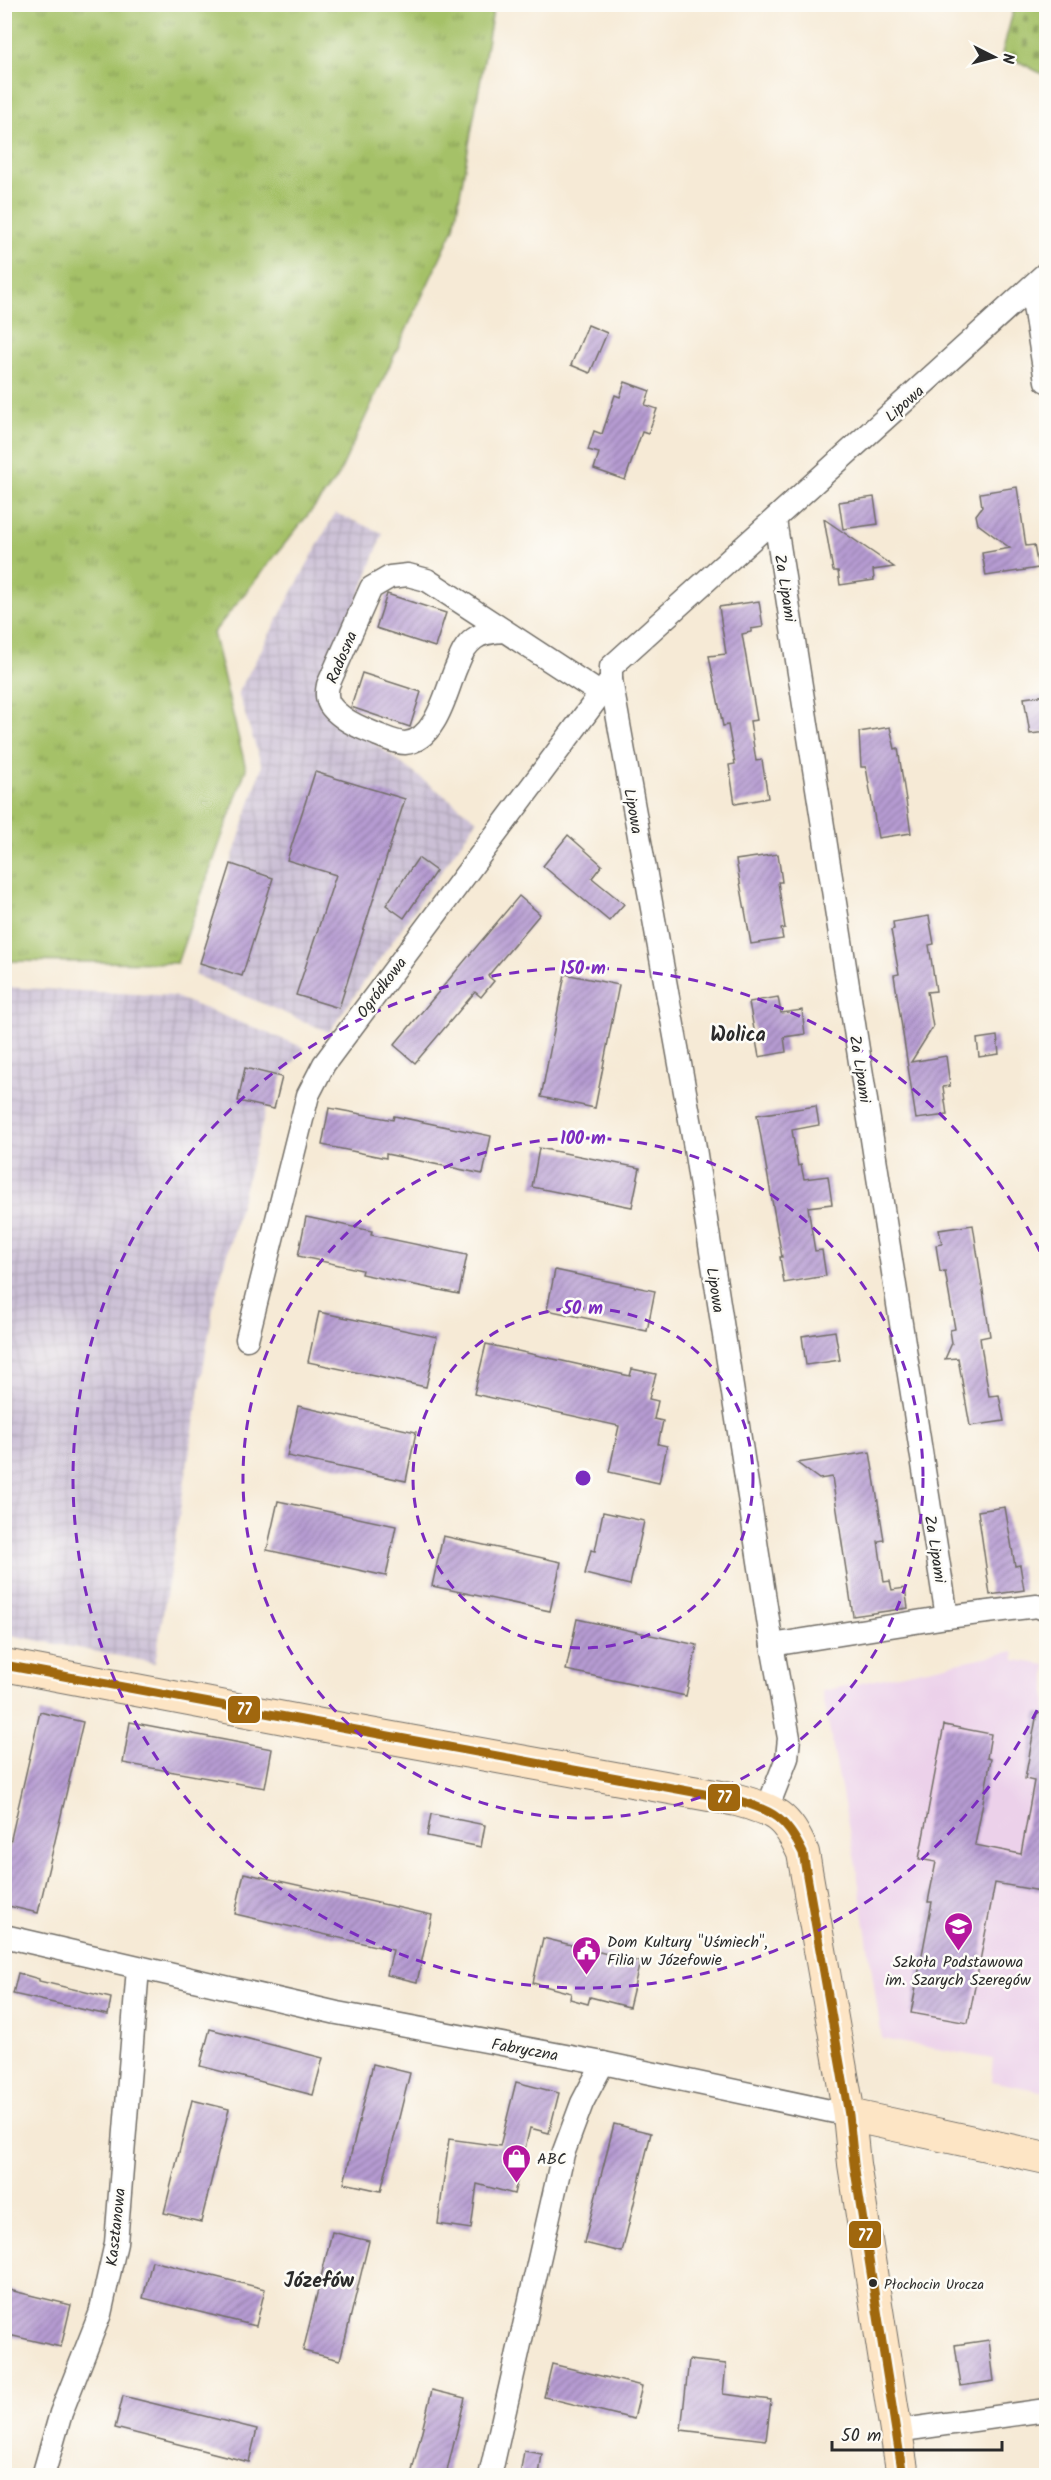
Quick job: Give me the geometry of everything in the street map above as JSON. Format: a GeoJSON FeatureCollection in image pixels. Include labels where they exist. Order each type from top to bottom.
{"type":"FeatureCollection","features":[{"type":"Feature","properties":{"kind":"main road"},"geometry":{"type":"LineString","coordinates":[[4,1665],[737,1800],[767,1809],[784,1819],[803,1853],[849,2115],[854,2164],[903,2475]]}},
{"type":"Feature","properties":{"kind":"main road","name":"Fabryczna"},"geometry":{"type":"LineString","coordinates":[[849,2115],[1047,2158]]}},
{"type":"Feature","properties":{"kind":"street"},"geometry":{"type":"LineString","coordinates":[[1039,280],[1047,381]]}},
{"type":"Feature","properties":{"kind":"street","name":"Lipowa"},"geometry":{"type":"LineString","coordinates":[[767,1809],[786,1763],[789,1738],[772,1645],[694,1142],[606,687],[611,667],[1039,280]]}},
{"type":"Feature","properties":{"kind":"street","name":"Za Lipami"},"geometry":{"type":"LineString","coordinates":[[775,520],[946,1617]]}},
{"type":"Feature","properties":{"kind":"street","name":"Radosna"},"geometry":{"type":"LineString","coordinates":[[505,631],[481,635],[464,649],[438,712],[427,731],[414,741],[402,743],[354,725],[334,710],[325,697],[328,685],[371,588],[390,577],[408,575],[427,580],[505,631],[606,687]]}},
{"type":"Feature","properties":{"kind":"street","name":"Ogródkowa"},"geometry":{"type":"LineString","coordinates":[[247,1339],[308,1095],[319,1074],[353,1024],[606,687]]}},
{"type":"Feature","properties":{"kind":"street"},"geometry":{"type":"LineString","coordinates":[[772,1645],[946,1617],[1037,1606],[1047,1610]]}},
{"type":"Feature","properties":{"kind":"street","name":"Fabryczna"},"geometry":{"type":"LineString","coordinates":[[4,1936],[369,2020],[603,2062],[849,2115]]}},
{"type":"Feature","properties":{"kind":"street","name":"Kasztanowa"},"geometry":{"type":"LineString","coordinates":[[43,2475],[61,2413],[100,2314],[116,2243],[138,1968]]}},
{"type":"Feature","properties":{"kind":"street"},"geometry":{"type":"LineString","coordinates":[[490,2475],[562,2154],[582,2103],[603,2062]]}},
{"type":"Feature","properties":{"kind":"street"},"geometry":{"type":"LineString","coordinates":[[896,2431],[1047,2410]]}},
{"type":"Feature","properties":{"kind":"shaded area"},"geometry":{"type":"Polygon","coordinates":[[[335,513],[383,533],[319,702],[477,820],[329,1032],[195,975],[262,766],[238,693],[335,513]]]}},
{"type":"Feature","properties":{"kind":"shaded area"},"geometry":{"type":"Polygon","coordinates":[[[4,987],[173,996],[305,1048],[271,1091],[214,1302],[155,1663],[5,1634],[4,987]]]}},
{"type":"Feature","properties":{"kind":"shaded area","name":"Szkoła Podstawowa im. Szarych Szeregów"},"geometry":{"type":"Polygon","coordinates":[[[1014,1651],[1015,1660],[1046,1665],[1046,2092],[991,2081],[993,2059],[882,2039],[856,1865],[822,1691],[1014,1651]]]}},
{"type":"Feature","properties":{"kind":"green space"},"geometry":{"type":"Polygon","coordinates":[[[5,4],[494,5],[454,228],[336,480],[213,633],[246,769],[177,963],[5,961],[5,4]]]}},
{"type":"Feature","properties":{"kind":"green space"},"geometry":{"type":"Polygon","coordinates":[[[1015,5],[1046,5],[1046,76],[1002,53],[1015,5]]]}},
{"type":"Feature","properties":{"kind":"building"},"geometry":{"type":"Polygon","coordinates":[[[588,325],[607,333],[590,373],[571,365],[588,325]]]}},
{"type":"Feature","properties":{"kind":"building"},"geometry":{"type":"Polygon","coordinates":[[[625,382],[650,391],[645,405],[657,409],[648,434],[642,432],[625,480],[594,469],[599,453],[588,450],[594,431],[602,434],[615,395],[620,397],[625,382]]]}},
{"type":"Feature","properties":{"kind":"building"},"geometry":{"type":"Polygon","coordinates":[[[1017,487],[1026,546],[1034,545],[1038,568],[986,576],[982,553],[1010,548],[978,524],[976,515],[982,507],[980,493],[1017,487]]]}},
{"type":"Feature","properties":{"kind":"building"},"geometry":{"type":"Polygon","coordinates":[[[874,497],[878,524],[843,529],[839,502],[874,497]]]}},
{"type":"Feature","properties":{"kind":"building"},"geometry":{"type":"Polygon","coordinates":[[[824,519],[894,567],[873,570],[874,580],[840,585],[838,571],[833,571],[824,519]]]}},
{"type":"Feature","properties":{"kind":"building"},"geometry":{"type":"Polygon","coordinates":[[[387,594],[446,613],[435,647],[376,628],[387,594]]]}},
{"type":"Feature","properties":{"kind":"building"},"geometry":{"type":"Polygon","coordinates":[[[759,601],[763,627],[751,629],[751,632],[742,634],[757,720],[750,721],[756,761],[762,760],[768,798],[735,804],[729,765],[735,764],[728,725],[723,726],[709,656],[726,654],[719,607],[759,601]]]}},
{"type":"Feature","properties":{"kind":"building"},"geometry":{"type":"Polygon","coordinates":[[[362,673],[421,692],[410,727],[351,707],[362,673]]]}},
{"type":"Feature","properties":{"kind":"building"},"geometry":{"type":"Polygon","coordinates":[[[1047,695],[1047,732],[1030,734],[1024,698],[1047,695]]]}},
{"type":"Feature","properties":{"kind":"building"},"geometry":{"type":"Polygon","coordinates":[[[890,727],[895,749],[898,748],[911,833],[878,838],[866,767],[861,767],[859,732],[890,727]]]}},
{"type":"Feature","properties":{"kind":"building"},"geometry":{"type":"Polygon","coordinates":[[[315,772],[405,799],[339,1008],[296,995],[336,875],[287,860],[315,772]]]}},
{"type":"Feature","properties":{"kind":"building"},"geometry":{"type":"Polygon","coordinates":[[[568,835],[602,865],[592,878],[624,904],[609,921],[543,866],[568,835]]]}},
{"type":"Feature","properties":{"kind":"building"},"geometry":{"type":"Polygon","coordinates":[[[778,854],[782,882],[778,882],[785,928],[781,929],[783,939],[751,944],[736,860],[778,854]]]}},
{"type":"Feature","properties":{"kind":"building"},"geometry":{"type":"Polygon","coordinates":[[[418,858],[436,871],[404,918],[386,905],[418,858]]]}},
{"type":"Feature","properties":{"kind":"building"},"geometry":{"type":"Polygon","coordinates":[[[231,864],[273,878],[242,976],[200,963],[231,864]]]}},
{"type":"Feature","properties":{"kind":"building"},"geometry":{"type":"Polygon","coordinates":[[[519,896],[540,914],[488,976],[494,981],[481,997],[475,992],[415,1063],[394,1045],[519,896]]]}},
{"type":"Feature","properties":{"kind":"building"},"geometry":{"type":"Polygon","coordinates":[[[929,916],[934,944],[929,945],[936,991],[927,992],[933,1027],[911,1062],[946,1056],[950,1086],[943,1087],[947,1115],[916,1119],[894,975],[899,974],[891,930],[894,929],[893,922],[929,916]]]}},
{"type":"Feature","properties":{"kind":"building"},"geometry":{"type":"Polygon","coordinates":[[[565,974],[619,985],[595,1108],[541,1097],[565,974]]]}},
{"type":"Feature","properties":{"kind":"building"},"geometry":{"type":"Polygon","coordinates":[[[778,997],[781,1013],[802,1010],[805,1034],[784,1037],[786,1052],[759,1057],[749,1002],[778,997]]]}},
{"type":"Feature","properties":{"kind":"building"},"geometry":{"type":"Polygon","coordinates":[[[997,1036],[999,1054],[979,1057],[977,1039],[997,1036]]]}},
{"type":"Feature","properties":{"kind":"building"},"geometry":{"type":"Polygon","coordinates":[[[245,1068],[282,1077],[274,1109],[238,1101],[245,1068]]]}},
{"type":"Feature","properties":{"kind":"building"},"geometry":{"type":"Polygon","coordinates":[[[816,1106],[819,1125],[792,1130],[798,1166],[801,1165],[804,1179],[828,1176],[832,1204],[808,1207],[815,1251],[822,1250],[826,1276],[784,1283],[780,1257],[782,1257],[757,1115],[816,1106]]]}},
{"type":"Feature","properties":{"kind":"building"},"geometry":{"type":"Polygon","coordinates":[[[329,1108],[393,1120],[394,1116],[491,1136],[483,1174],[386,1154],[386,1158],[322,1145],[329,1108]]]}},
{"type":"Feature","properties":{"kind":"building"},"geometry":{"type":"Polygon","coordinates":[[[539,1148],[640,1168],[632,1207],[532,1187],[539,1148]]]}},
{"type":"Feature","properties":{"kind":"building"},"geometry":{"type":"Polygon","coordinates":[[[306,1217],[372,1231],[371,1235],[467,1255],[459,1294],[361,1274],[362,1270],[298,1256],[306,1217]]]}},
{"type":"Feature","properties":{"kind":"building"},"geometry":{"type":"Polygon","coordinates":[[[973,1225],[990,1336],[980,1338],[989,1396],[999,1395],[1004,1421],[970,1426],[958,1358],[945,1359],[952,1343],[950,1330],[955,1329],[945,1271],[940,1272],[936,1245],[942,1244],[939,1230],[973,1225]]]}},
{"type":"Feature","properties":{"kind":"building"},"geometry":{"type":"Polygon","coordinates":[[[555,1270],[655,1291],[647,1331],[547,1310],[555,1270]]]}},
{"type":"Feature","properties":{"kind":"building"},"geometry":{"type":"Polygon","coordinates":[[[319,1312],[437,1337],[426,1387],[308,1362],[319,1312]]]}},
{"type":"Feature","properties":{"kind":"building"},"geometry":{"type":"Polygon","coordinates":[[[835,1331],[840,1360],[806,1365],[802,1336],[835,1331]]]}},
{"type":"Feature","properties":{"kind":"building"},"geometry":{"type":"Polygon","coordinates":[[[486,1344],[630,1376],[632,1369],[656,1374],[649,1399],[658,1401],[654,1419],[663,1421],[658,1444],[667,1446],[659,1483],[609,1472],[619,1426],[474,1394],[486,1344]]]}},
{"type":"Feature","properties":{"kind":"building"},"geometry":{"type":"Polygon","coordinates":[[[298,1406],[416,1432],[406,1481],[287,1456],[298,1406]]]}},
{"type":"Feature","properties":{"kind":"building"},"geometry":{"type":"Polygon","coordinates":[[[870,1452],[884,1540],[878,1541],[884,1582],[890,1581],[892,1590],[905,1588],[908,1608],[853,1616],[832,1477],[819,1479],[797,1463],[870,1452]]]}},
{"type":"Feature","properties":{"kind":"building"},"geometry":{"type":"Polygon","coordinates":[[[278,1501],[396,1526],[386,1576],[267,1550],[278,1501]]]}},
{"type":"Feature","properties":{"kind":"building"},"geometry":{"type":"Polygon","coordinates":[[[1005,1507],[1015,1566],[1020,1565],[1024,1590],[990,1595],[978,1511],[1005,1507]]]}},
{"type":"Feature","properties":{"kind":"building"},"geometry":{"type":"Polygon","coordinates":[[[603,1512],[644,1521],[630,1585],[585,1574],[591,1550],[595,1551],[603,1512]]]}},
{"type":"Feature","properties":{"kind":"building"},"geometry":{"type":"Polygon","coordinates":[[[443,1536],[561,1562],[550,1611],[432,1586],[443,1536]]]}},
{"type":"Feature","properties":{"kind":"building"},"geometry":{"type":"Polygon","coordinates":[[[577,1619],[697,1645],[686,1696],[566,1670],[577,1619]]]}},
{"type":"Feature","properties":{"kind":"building"},"geometry":{"type":"Polygon","coordinates":[[[40,1712],[83,1722],[38,1913],[4,1905],[4,1869],[40,1712]]]}},
{"type":"Feature","properties":{"kind":"building"},"geometry":{"type":"Polygon","coordinates":[[[1037,1713],[1047,1714],[1047,1892],[995,1883],[968,2023],[911,2013],[932,1902],[928,1902],[936,1862],[919,1859],[944,1725],[991,1734],[987,1758],[991,1759],[975,1845],[1021,1854],[1034,1781],[1025,1779],[1037,1713]]]}},
{"type":"Feature","properties":{"kind":"building"},"geometry":{"type":"Polygon","coordinates":[[[130,1722],[272,1749],[265,1788],[123,1763],[130,1722]]]}},
{"type":"Feature","properties":{"kind":"building"},"geometry":{"type":"Polygon","coordinates":[[[431,1814],[485,1825],[481,1847],[427,1836],[431,1814]]]}},
{"type":"Feature","properties":{"kind":"building"},"geometry":{"type":"Polygon","coordinates":[[[244,1873],[432,1915],[417,1982],[387,1975],[393,1950],[235,1914],[244,1873]]]}},
{"type":"Feature","properties":{"kind":"building","name":"Dom Kultury \"Uśmiech\", Filia w Józefowie"},"geometry":{"type":"Polygon","coordinates":[[[543,1938],[640,1962],[629,2007],[590,1997],[588,2004],[570,1999],[571,1993],[533,1983],[543,1938]]]}},
{"type":"Feature","properties":{"kind":"building"},"geometry":{"type":"Polygon","coordinates":[[[18,1973],[39,1979],[39,1981],[111,1998],[108,2015],[13,1994],[18,1973]]]}},
{"type":"Feature","properties":{"kind":"building"},"geometry":{"type":"Polygon","coordinates":[[[210,2029],[323,2058],[313,2095],[200,2066],[210,2029]]]}},
{"type":"Feature","properties":{"kind":"building"},"geometry":{"type":"Polygon","coordinates":[[[373,2064],[410,2073],[381,2191],[344,2183],[373,2064]]]}},
{"type":"Feature","properties":{"kind":"building"},"geometry":{"type":"Polygon","coordinates":[[[516,2082],[559,2093],[549,2133],[530,2128],[514,2194],[477,2184],[471,2229],[438,2224],[449,2139],[500,2146],[516,2082]]]}},
{"type":"Feature","properties":{"kind":"building"},"geometry":{"type":"Polygon","coordinates":[[[192,2100],[229,2109],[201,2222],[164,2213],[192,2100]]]}},
{"type":"Feature","properties":{"kind":"building"},"geometry":{"type":"Polygon","coordinates":[[[614,2124],[651,2133],[622,2252],[584,2243],[614,2124]]]}},
{"type":"Feature","properties":{"kind":"building"},"geometry":{"type":"Polygon","coordinates":[[[332,2232],[369,2241],[340,2360],[303,2351],[332,2232]]]}},
{"type":"Feature","properties":{"kind":"building"},"geometry":{"type":"Polygon","coordinates":[[[152,2261],[265,2289],[256,2326],[143,2298],[152,2261]]]}},
{"type":"Feature","properties":{"kind":"building"},"geometry":{"type":"Polygon","coordinates":[[[9,2290],[71,2305],[61,2347],[4,2334],[4,2308],[9,2290]]]}},
{"type":"Feature","properties":{"kind":"building"},"geometry":{"type":"Polygon","coordinates":[[[989,2340],[994,2381],[961,2386],[955,2345],[989,2340]]]}},
{"type":"Feature","properties":{"kind":"building"},"geometry":{"type":"Polygon","coordinates":[[[689,2360],[726,2364],[723,2394],[771,2400],[766,2440],[681,2430],[689,2360]]]}},
{"type":"Feature","properties":{"kind":"building"},"geometry":{"type":"Polygon","coordinates":[[[552,2364],[642,2386],[634,2419],[544,2397],[552,2364]]]}},
{"type":"Feature","properties":{"kind":"building"},"geometry":{"type":"Polygon","coordinates":[[[432,2390],[465,2398],[446,2475],[411,2475],[432,2390]]]}},
{"type":"Feature","properties":{"kind":"building"},"geometry":{"type":"Polygon","coordinates":[[[123,2396],[257,2429],[249,2462],[115,2428],[123,2396]]]}},
{"type":"Feature","properties":{"kind":"building"},"geometry":{"type":"Polygon","coordinates":[[[524,2451],[542,2454],[539,2475],[520,2475],[524,2451]]]}},
{"type":"Feature","properties":{"kind":"transit line","name":"77"},"geometry":{"type":"LineString","coordinates":[[4,1665],[737,1800],[769,1812],[784,1824],[803,1853],[849,2115],[854,2164],[903,2476]]}},
{"type":"Feature","properties":{"kind":"place","name":"Szkoła Podstawowa im. Szarych Szeregów"},"geometry":{"type":"Point","coordinates":[958,1952]}},
{"type":"Feature","properties":{"kind":"place","name":"Dom Kultury \"Uśmiech\", Filia w Józefowie"},"geometry":{"type":"Point","coordinates":[586,1976]}},
{"type":"Feature","properties":{"kind":"place","name":"ABC"},"geometry":{"type":"Point","coordinates":[516,2184]}},
{"type":"Feature","properties":{"kind":"place","name":"Płochocin Urocza"},"geometry":{"type":"Point","coordinates":[873,2283]}},
{"type":"Feature","properties":{"kind":"district","name":"Wolica"},"geometry":{"type":"Point","coordinates":[738,1034]}},
{"type":"Feature","properties":{"kind":"district","name":"Józefów"},"geometry":{"type":"Point","coordinates":[319,2280]}}]}
